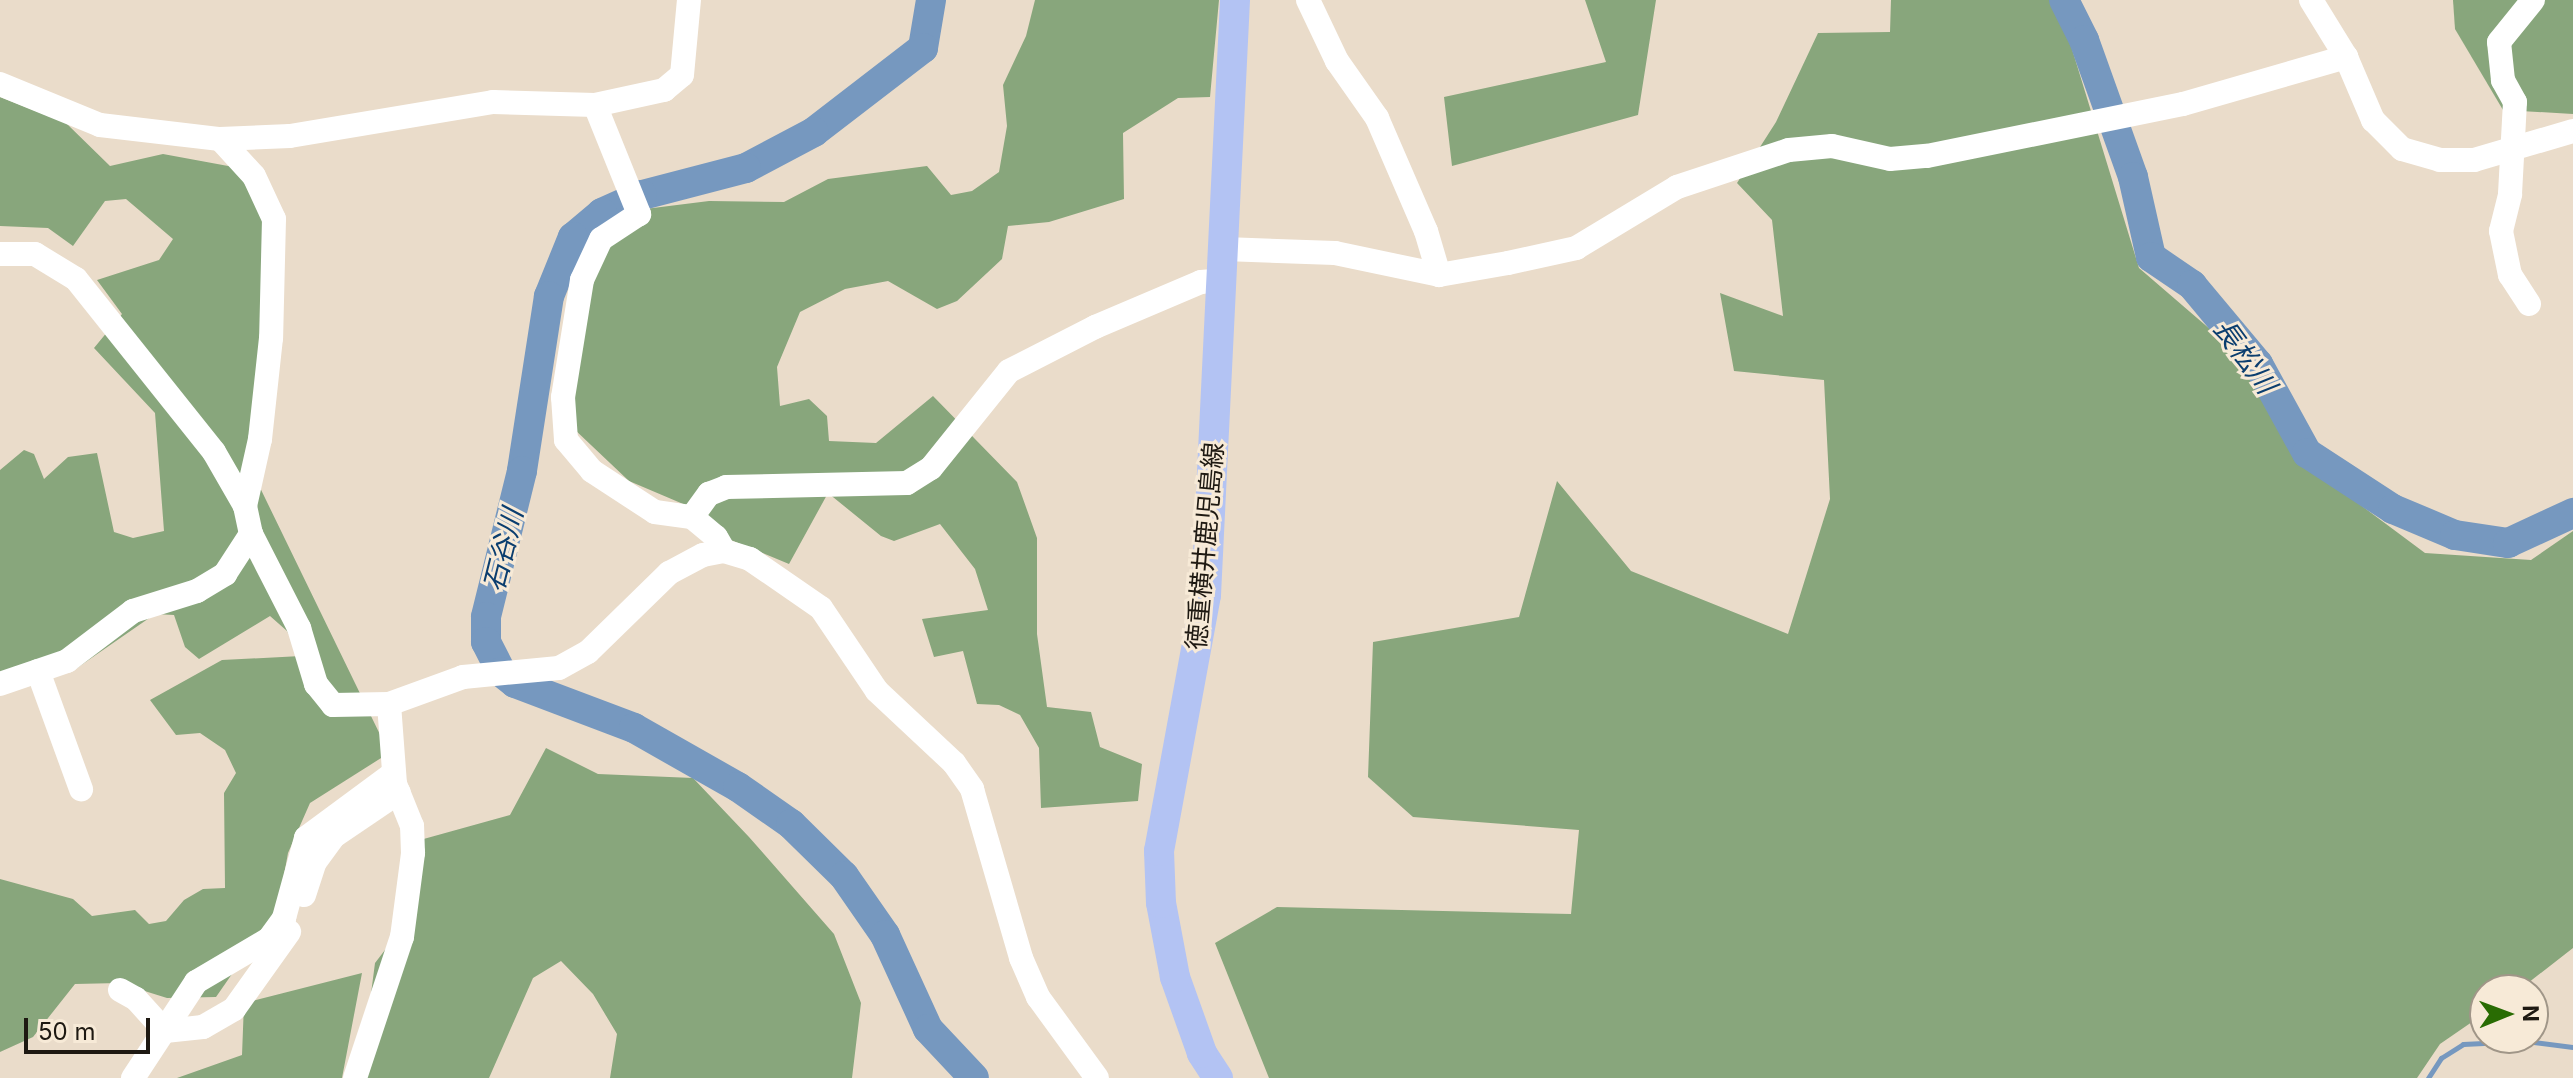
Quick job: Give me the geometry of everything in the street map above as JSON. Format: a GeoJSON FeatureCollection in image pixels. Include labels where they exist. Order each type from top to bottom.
{"type":"FeatureCollection","features":[{"type":"Feature","properties":{"kind":"main road","name":"徳重横井鹿児島線"},"geometry":{"type":"LineString","coordinates":[[1218,1078],[1202,1053],[1175,977],[1161,903],[1159,851],[1206,595],[1235,0]]}},
{"type":"Feature","properties":{"kind":"street"},"geometry":{"type":"LineString","coordinates":[[0,84],[100,125],[220,139],[305,134],[493,102],[595,105],[664,90],[682,75],[689,0]]}},
{"type":"Feature","properties":{"kind":"street"},"geometry":{"type":"LineString","coordinates":[[1308,0],[1337,61],[1377,118],[1426,231],[1439,275]]}},
{"type":"Feature","properties":{"kind":"street"},"geometry":{"type":"LineString","coordinates":[[2311,0],[2346,57],[2373,120],[2402,149],[2440,160],[2474,160],[2513,152],[2573,131]]}},
{"type":"Feature","properties":{"kind":"street"},"geometry":{"type":"LineString","coordinates":[[2529,304],[2510,275],[2501,231],[2510,194],[2515,102],[2503,80],[2499,42],[2533,0]]}},
{"type":"Feature","properties":{"kind":"street"},"geometry":{"type":"LineString","coordinates":[[1224,249],[1335,253],[1439,275],[1576,248],[1677,187],[1789,150],[1832,146],[1890,159],[1915,157],[2120,113],[2183,104],[2346,57]]}},
{"type":"Feature","properties":{"kind":"street"},"geometry":{"type":"LineString","coordinates":[[595,105],[631,186],[639,214],[601,239],[582,280],[561,421],[576,457],[592,471],[655,512],[692,517],[716,537],[724,551]]}},
{"type":"Feature","properties":{"kind":"street"},"geometry":{"type":"LineString","coordinates":[[220,139],[254,176],[274,219],[271,338],[260,439],[245,506]]}},
{"type":"Feature","properties":{"kind":"street"},"geometry":{"type":"LineString","coordinates":[[0,254],[35,254],[76,279],[214,452],[245,506],[251,534],[299,628],[324,700],[358,708],[389,704],[427,686],[495,676],[526,675],[559,668],[588,652],[669,573],[703,555],[724,551],[750,559],[821,608],[877,691],[954,763],[972,789],[1021,958],[1058,1029],[1097,1078]]}},
{"type":"Feature","properties":{"kind":"street"},"geometry":{"type":"LineString","coordinates":[[692,517],[709,494],[726,487],[907,483],[931,468],[1009,371],[1187,287],[1222,280]]}},
{"type":"Feature","properties":{"kind":"street"},"geometry":{"type":"LineString","coordinates":[[0,684],[67,661],[133,611],[197,591],[225,574],[251,534]]}},
{"type":"Feature","properties":{"kind":"street"},"geometry":{"type":"LineString","coordinates":[[38,671],[81,789]]}},
{"type":"Feature","properties":{"kind":"street"},"geometry":{"type":"LineString","coordinates":[[355,1078],[402,937],[413,853],[412,826],[396,782],[389,704]]}},
{"type":"Feature","properties":{"kind":"street"},"geometry":{"type":"LineString","coordinates":[[133,1078],[196,982],[269,939],[284,918],[306,838],[396,782]]}},
{"type":"Feature","properties":{"kind":"street"},"geometry":{"type":"LineString","coordinates":[[165,1031],[203,1027],[234,1009],[296,923],[315,862],[328,844],[396,782]]}},
{"type":"Feature","properties":{"kind":"street"},"geometry":{"type":"LineString","coordinates":[[120,990],[136,999],[165,1031]]}},
{"type":"Feature","properties":{"kind":"green space"},"geometry":{"type":"Polygon","coordinates":[[[1035,0],[1219,0],[1210,97],[1178,98],[1123,133],[1124,199],[1049,222],[1008,226],[1002,259],[957,301],[937,309],[888,281],[845,289],[800,312],[777,367],[780,406],[809,399],[827,416],[829,441],[876,443],[933,396],[1017,482],[1037,538],[1037,634],[1047,707],[1091,712],[1100,747],[1142,764],[1138,801],[1041,808],[1039,748],[1020,715],[999,705],[977,704],[963,651],[934,657],[922,619],[988,610],[975,569],[940,524],[894,541],[881,536],[828,493],[789,564],[714,533],[702,512],[629,481],[573,428],[569,400],[586,303],[598,268],[618,229],[645,209],[709,201],[784,202],[828,179],[927,166],[951,195],[972,191],[999,172],[1007,126],[1003,85],[1026,36],[1035,0]]]}},
{"type":"Feature","properties":{"kind":"green space"},"geometry":{"type":"Polygon","coordinates":[[[1585,0],[1656,0],[1638,115],[1452,166],[1444,97],[1606,62],[1585,0]]]}},
{"type":"Feature","properties":{"kind":"green space"},"geometry":{"type":"Polygon","coordinates":[[[1891,0],[2057,0],[2139,268],[2240,355],[2296,457],[2425,553],[2531,560],[2573,531],[2573,948],[2540,974],[2469,974],[2469,1024],[2440,1044],[2417,1078],[1269,1078],[1215,943],[1277,907],[1571,914],[1579,830],[1413,817],[1368,777],[1373,642],[1519,617],[1557,481],[1631,571],[1788,634],[1830,499],[1824,380],[1734,371],[1720,293],[1783,316],[1772,220],[1737,183],[1776,122],[1818,33],[1890,32],[1891,0]]]}},
{"type":"Feature","properties":{"kind":"green space"},"geometry":{"type":"Polygon","coordinates":[[[2453,0],[2573,0],[2573,114],[2503,110],[2455,29],[2453,0]]]}},
{"type":"Feature","properties":{"kind":"green space"},"geometry":{"type":"Polygon","coordinates":[[[0,97],[66,123],[110,166],[163,154],[239,168],[266,214],[276,264],[248,463],[389,753],[310,803],[288,853],[278,908],[216,997],[167,998],[119,983],[75,984],[33,1037],[0,1052],[0,879],[73,899],[92,916],[135,910],[149,924],[166,921],[184,900],[203,889],[225,888],[224,793],[236,773],[225,750],[200,733],[176,735],[150,700],[222,660],[301,656],[287,631],[270,616],[199,659],[185,647],[174,615],[155,614],[77,668],[0,681],[0,470],[24,450],[34,454],[44,479],[68,457],[97,453],[114,532],[133,538],[164,531],[155,413],[94,348],[122,314],[97,280],[159,260],[173,239],[126,199],[105,201],[73,246],[48,228],[0,226],[0,97]]]}},
{"type":"Feature","properties":{"kind":"green space"},"geometry":{"type":"Polygon","coordinates":[[[546,748],[598,774],[693,778],[749,837],[834,934],[861,1003],[852,1078],[610,1078],[617,1034],[593,994],[561,961],[533,978],[489,1078],[360,1078],[375,963],[398,933],[420,840],[510,815],[546,748]]]}},
{"type":"Feature","properties":{"kind":"green space"},"geometry":{"type":"Polygon","coordinates":[[[362,973],[342,1078],[177,1078],[242,1055],[244,1003],[362,973]]]}},
{"type":"Feature","properties":{"kind":"waterway","name":"石谷川"},"geometry":{"type":"LineString","coordinates":[[931,0],[923,48],[814,132],[746,168],[642,195],[602,213],[573,237],[549,296],[522,471],[486,617],[486,642],[501,672],[515,683],[634,728],[738,787],[791,824],[844,876],[885,935],[928,1029],[974,1078]]}},
{"type":"Feature","properties":{"kind":"waterway","name":"長松川"},"geometry":{"type":"LineString","coordinates":[[2064,0],[2084,40],[2133,177],[2151,257],[2192,285],[2258,364],[2307,453],[2393,509],[2455,535],[2508,543],[2573,513]]}},
{"type":"Feature","properties":{"kind":"waterway"},"geometry":{"type":"LineString","coordinates":[[2428,1078],[2441,1058],[2463,1044],[2525,1041],[2573,1047]]}}]}
